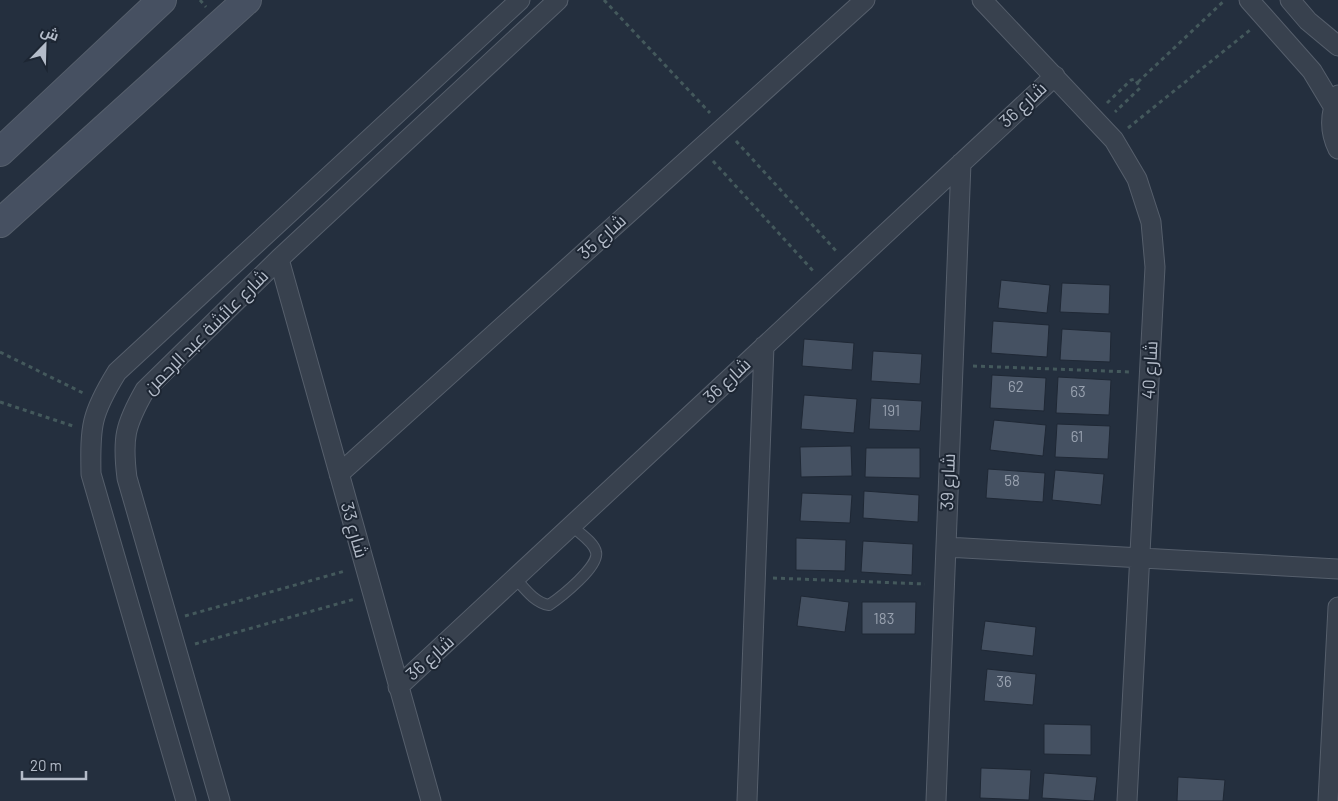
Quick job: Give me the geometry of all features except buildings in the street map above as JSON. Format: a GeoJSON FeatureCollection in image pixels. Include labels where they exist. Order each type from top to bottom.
{"type":"FeatureCollection","features":[{"type":"Feature","properties":{"kind":"street"},"geometry":{"type":"LineString","coordinates":[[0,152],[162,0]]}},
{"type":"Feature","properties":{"kind":"street"},"geometry":{"type":"LineString","coordinates":[[0,223],[247,0]]}},
{"type":"Feature","properties":{"kind":"street","name":"شارع عائشة عبد الرحمن"},"geometry":{"type":"LineString","coordinates":[[186,801],[92,474],[90,431],[99,401],[117,372],[520,0]]}},
{"type":"Feature","properties":{"kind":"street","name":"شارع عائشة عبد الرحمن"},"geometry":{"type":"LineString","coordinates":[[220,801],[127,478],[123,448],[129,417],[145,390],[279,259],[558,0]]}},
{"type":"Feature","properties":{"kind":"street","name":"شارع 35"},"geometry":{"type":"LineString","coordinates":[[339,474],[865,0]]}},
{"type":"Feature","properties":{"kind":"street","name":"شارع 40"},"geometry":{"type":"LineString","coordinates":[[982,0],[1114,140],[1137,179],[1151,222],[1155,267],[1127,801]]}},
{"type":"Feature","properties":{"kind":"street"},"geometry":{"type":"LineString","coordinates":[[1249,0],[1336,100],[1333,134],[1338,149]]}},
{"type":"Feature","properties":{"kind":"street"},"geometry":{"type":"LineString","coordinates":[[1290,0],[1308,21],[1338,46]]}},
{"type":"Feature","properties":{"kind":"street","name":"شارع 36"},"geometry":{"type":"LineString","coordinates":[[398,687],[516,580],[764,346],[1055,76]]}},
{"type":"Feature","properties":{"kind":"street","name":"شارع 39"},"geometry":{"type":"LineString","coordinates":[[936,801],[961,163]]}},
{"type":"Feature","properties":{"kind":"street","name":"شارع 33"},"geometry":{"type":"LineString","coordinates":[[279,259],[431,801]]}},
{"type":"Feature","properties":{"kind":"street"},"geometry":{"type":"LineString","coordinates":[[747,801],[764,346]]}},
{"type":"Feature","properties":{"kind":"street"},"geometry":{"type":"LineString","coordinates":[[946,547],[1338,569]]}},
{"type":"Feature","properties":{"kind":"street"},"geometry":{"type":"LineString","coordinates":[[1328,801],[1338,607]]}},
{"type":"Feature","properties":{"kind":"lane"},"geometry":{"type":"LineString","coordinates":[[516,580],[536,600],[548,605],[594,566],[597,553],[594,547],[572,526]]}},
{"type":"Feature","properties":{"kind":"path"},"geometry":{"type":"LineString","coordinates":[[1138,82],[1224,0]]}},
{"type":"Feature","properties":{"kind":"path"},"geometry":{"type":"LineString","coordinates":[[1114,140],[1265,17]]}},
{"type":"Feature","properties":{"kind":"path"},"geometry":{"type":"LineString","coordinates":[[1135,79],[1140,85],[1139,90],[1097,120],[1131,80],[1135,79]]}},
{"type":"Feature","properties":{"kind":"path"},"geometry":{"type":"LineString","coordinates":[[701,148],[828,287]]}},
{"type":"Feature","properties":{"kind":"path"},"geometry":{"type":"LineString","coordinates":[[0,352],[99,401]]}},
{"type":"Feature","properties":{"kind":"path"},"geometry":{"type":"LineString","coordinates":[[953,365],[1150,372]]}},
{"type":"Feature","properties":{"kind":"path"},"geometry":{"type":"LineString","coordinates":[[0,402],[90,431]]}},
{"type":"Feature","properties":{"kind":"path"},"geometry":{"type":"LineString","coordinates":[[168,621],[364,565]]}},
{"type":"Feature","properties":{"kind":"path"},"geometry":{"type":"LineString","coordinates":[[755,577],[944,585]]}},
{"type":"Feature","properties":{"kind":"path"},"geometry":{"type":"LineString","coordinates":[[176,649],[372,594]]}}]}
